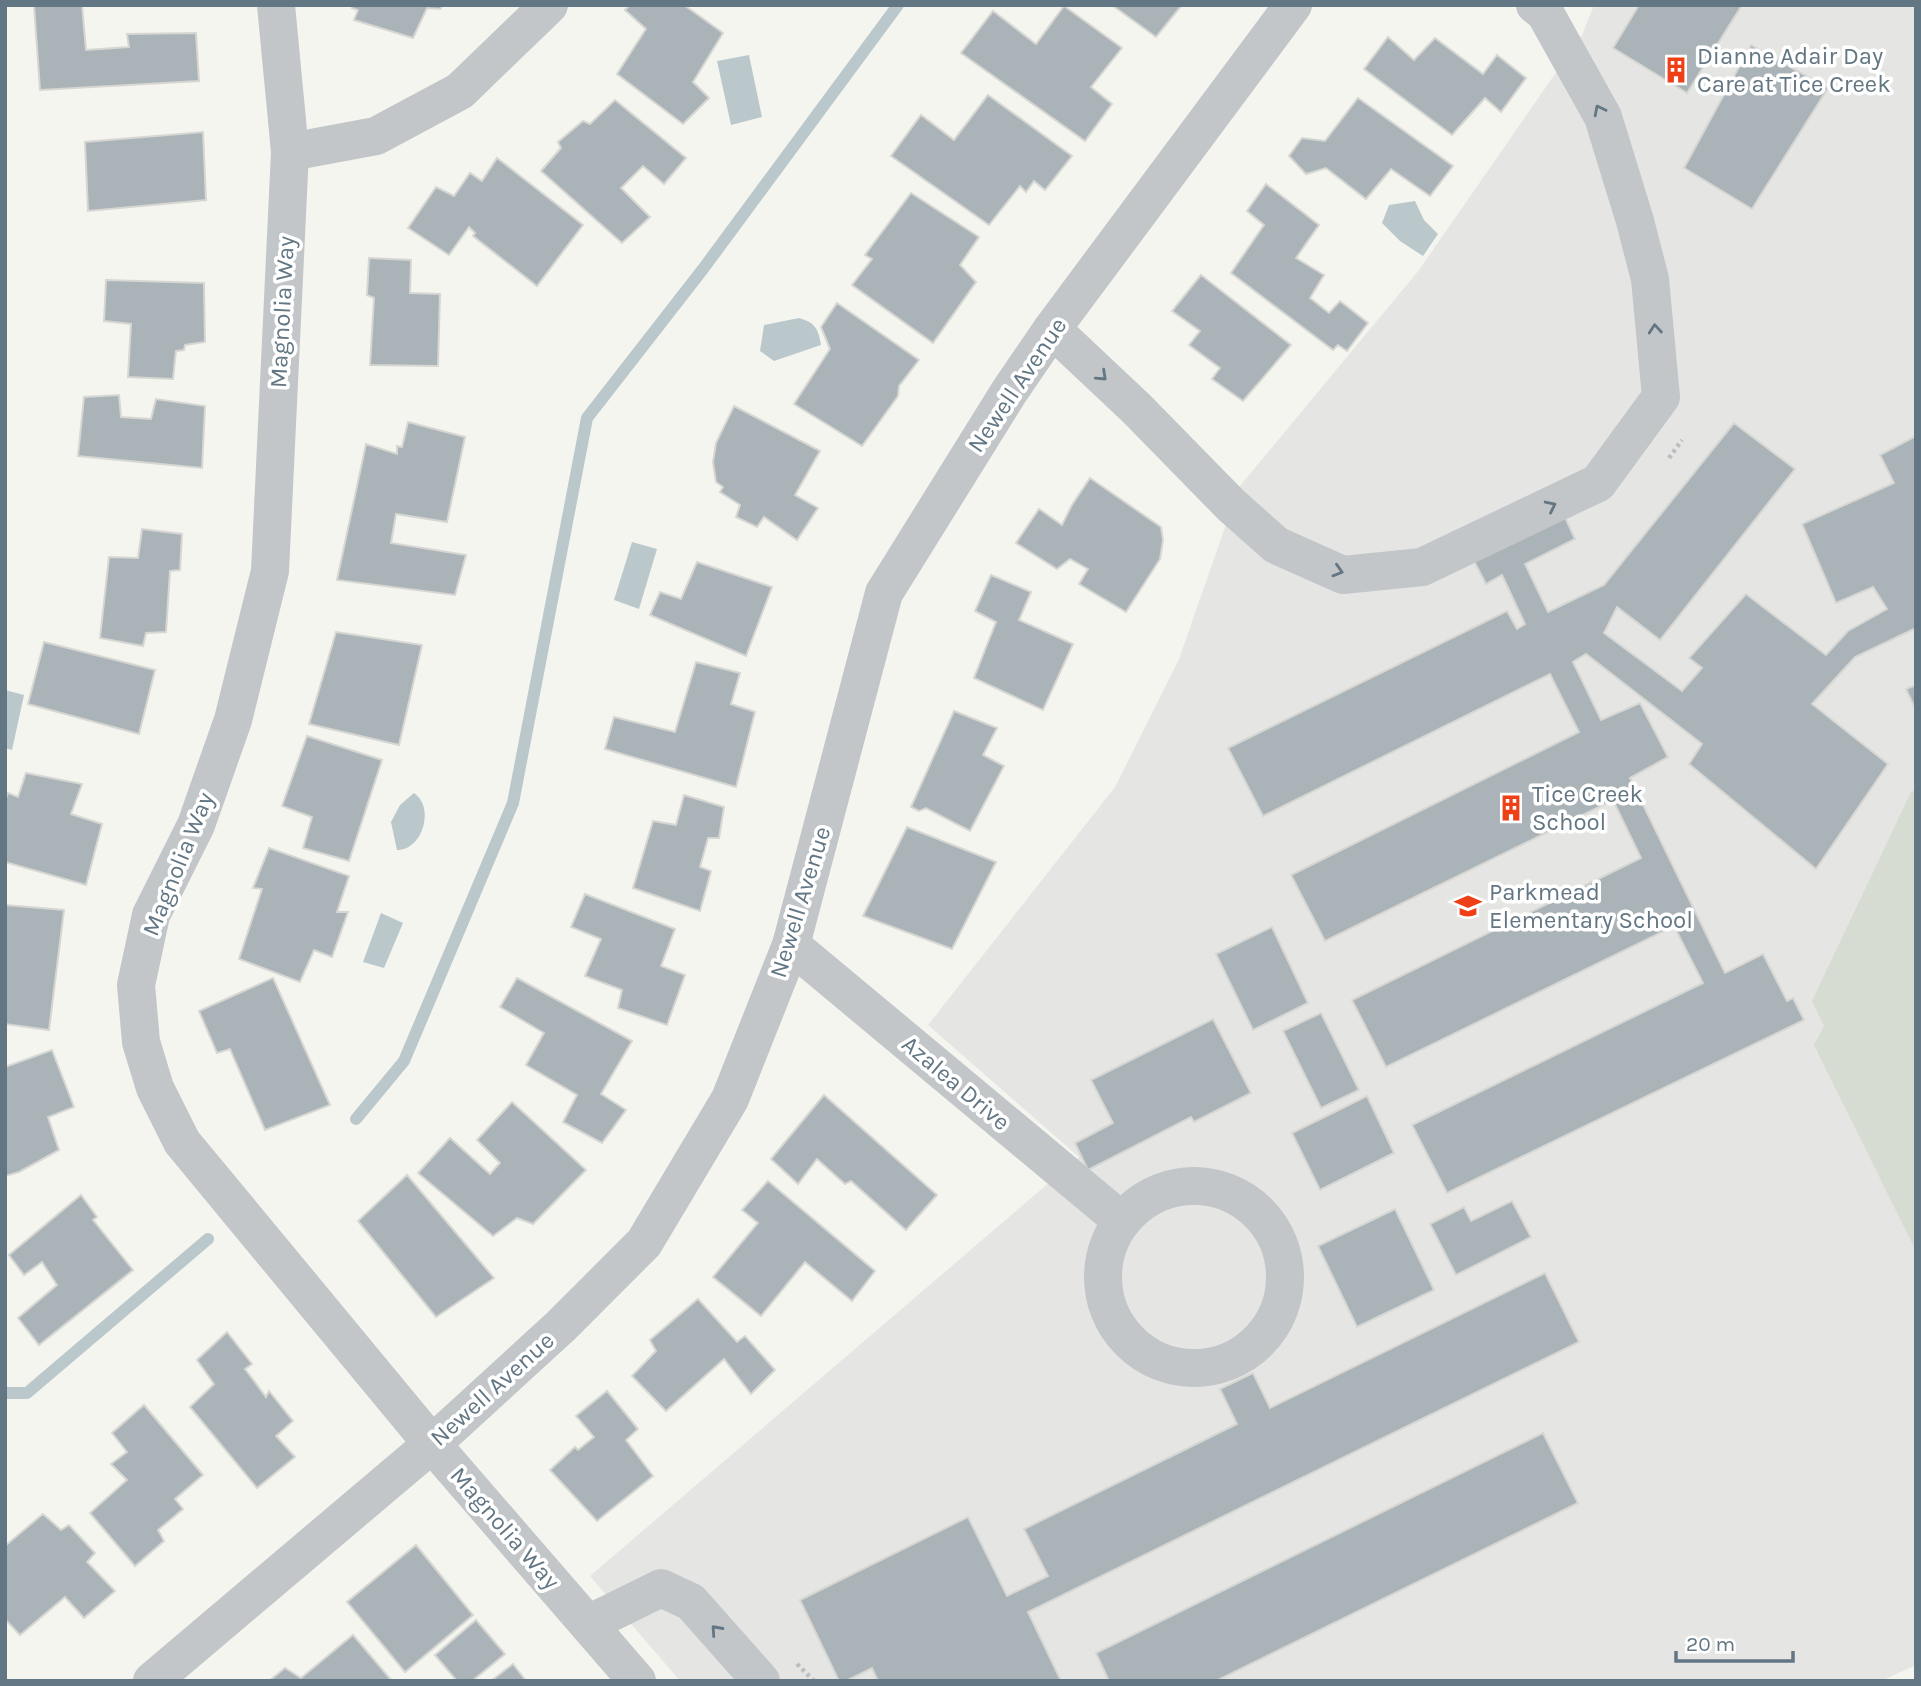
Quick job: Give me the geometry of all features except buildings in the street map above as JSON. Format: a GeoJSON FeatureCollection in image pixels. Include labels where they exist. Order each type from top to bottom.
{"type":"FeatureCollection","features":[{"type":"Feature","properties":{"kind":"street","name":"Magnolia Way"},"geometry":{"type":"LineString","coordinates":[[276,5],[290,152],[270,571],[233,720],[196,825],[151,915],[136,985],[141,1042],[155,1088],[182,1142],[432,1444],[637,1681]]}},
{"type":"Feature","properties":{"kind":"street"},"geometry":{"type":"LineString","coordinates":[[290,152],[376,136],[460,91],[549,5]]}},
{"type":"Feature","properties":{"kind":"street","name":"Newell Avenue"},"geometry":{"type":"LineString","coordinates":[[152,1681],[432,1444],[561,1326],[644,1243],[730,1099],[792,945],[884,593],[1009,392],[1052,329],[1293,5]]}},
{"type":"Feature","properties":{"kind":"street"},"geometry":{"type":"LineString","coordinates":[[1052,329],[1138,410],[1231,505],[1276,545],[1343,575],[1422,567],[1598,483],[1661,397],[1650,279],[1603,117],[1545,13],[1535,5]]}},
{"type":"Feature","properties":{"kind":"street","name":"Azalea Drive"},"geometry":{"type":"LineString","coordinates":[[792,945],[1122,1221]]}},
{"type":"Feature","properties":{"kind":"street"},"geometry":{"type":"LineString","coordinates":[[1188,1186],[1219,1189],[1248,1202],[1270,1225],[1283,1254],[1286,1284],[1278,1315],[1259,1341],[1236,1358],[1208,1367],[1179,1367],[1152,1358],[1129,1340],[1112,1317],[1103,1290],[1104,1261],[1113,1234],[1122,1221],[1143,1201],[1188,1186]]}},
{"type":"Feature","properties":{"kind":"street"},"geometry":{"type":"LineString","coordinates":[[589,1624],[661,1588],[691,1602],[761,1681]]}},
{"type":"Feature","properties":{"kind":"path"},"geometry":{"type":"LineString","coordinates":[[1663,465],[1683,438]]}},
{"type":"Feature","properties":{"kind":"shaded area","name":"Parkmead Elementary School"},"geometry":{"type":"Polygon","coordinates":[[[1594,5],[1916,5],[1916,1665],[1881,1681],[680,1681],[590,1576],[1079,1157],[928,1025],[1115,787],[1179,659],[1239,487],[1419,270],[1582,35],[1594,5]]]}},
{"type":"Feature","properties":{"kind":"shaded area"},"geometry":{"type":"Polygon","coordinates":[[[749,55],[762,117],[731,125],[717,61],[749,55]]]}},
{"type":"Feature","properties":{"kind":"shaded area"},"geometry":{"type":"Polygon","coordinates":[[[1415,201],[1424,220],[1438,234],[1423,256],[1400,241],[1382,223],[1389,205],[1415,201]]]}},
{"type":"Feature","properties":{"kind":"shaded area"},"geometry":{"type":"Polygon","coordinates":[[[799,318],[815,327],[821,345],[774,361],[760,351],[764,325],[799,318]]]}},
{"type":"Feature","properties":{"kind":"shaded area"},"geometry":{"type":"Polygon","coordinates":[[[632,542],[657,549],[639,609],[614,600],[632,542]]]}},
{"type":"Feature","properties":{"kind":"shaded area"},"geometry":{"type":"Polygon","coordinates":[[[5,690],[24,695],[12,750],[5,748],[5,690]]]}},
{"type":"Feature","properties":{"kind":"shaded area"},"geometry":{"type":"Polygon","coordinates":[[[1916,790],[1916,1251],[1814,1045],[1824,1026],[1812,1001],[1911,792],[1916,790]]]}},
{"type":"Feature","properties":{"kind":"shaded area"},"geometry":{"type":"Polygon","coordinates":[[[414,793],[424,808],[423,827],[414,843],[397,850],[391,822],[400,805],[414,793]]]}},
{"type":"Feature","properties":{"kind":"shaded area"},"geometry":{"type":"Polygon","coordinates":[[[381,913],[403,923],[384,968],[363,962],[381,913]]]}},
{"type":"Feature","properties":{"kind":"waterway"},"geometry":{"type":"LineString","coordinates":[[356,1119],[404,1061],[513,803],[587,418],[703,269],[898,5]]}},
{"type":"Feature","properties":{"kind":"waterway"},"geometry":{"type":"LineString","coordinates":[[5,1393],[27,1393],[208,1239]]}},
{"type":"Feature","properties":{"kind":"place","name":"Dianne Adair Day Care at Tice Creek"},"geometry":{"type":"Point","coordinates":[1676,70]}},
{"type":"Feature","properties":{"kind":"place","name":"Tice Creek School"},"geometry":{"type":"Point","coordinates":[1511,808]}},
{"type":"Feature","properties":{"kind":"place","name":"Parkmead Elementary School"},"geometry":{"type":"Point","coordinates":[1468,906]}}]}
